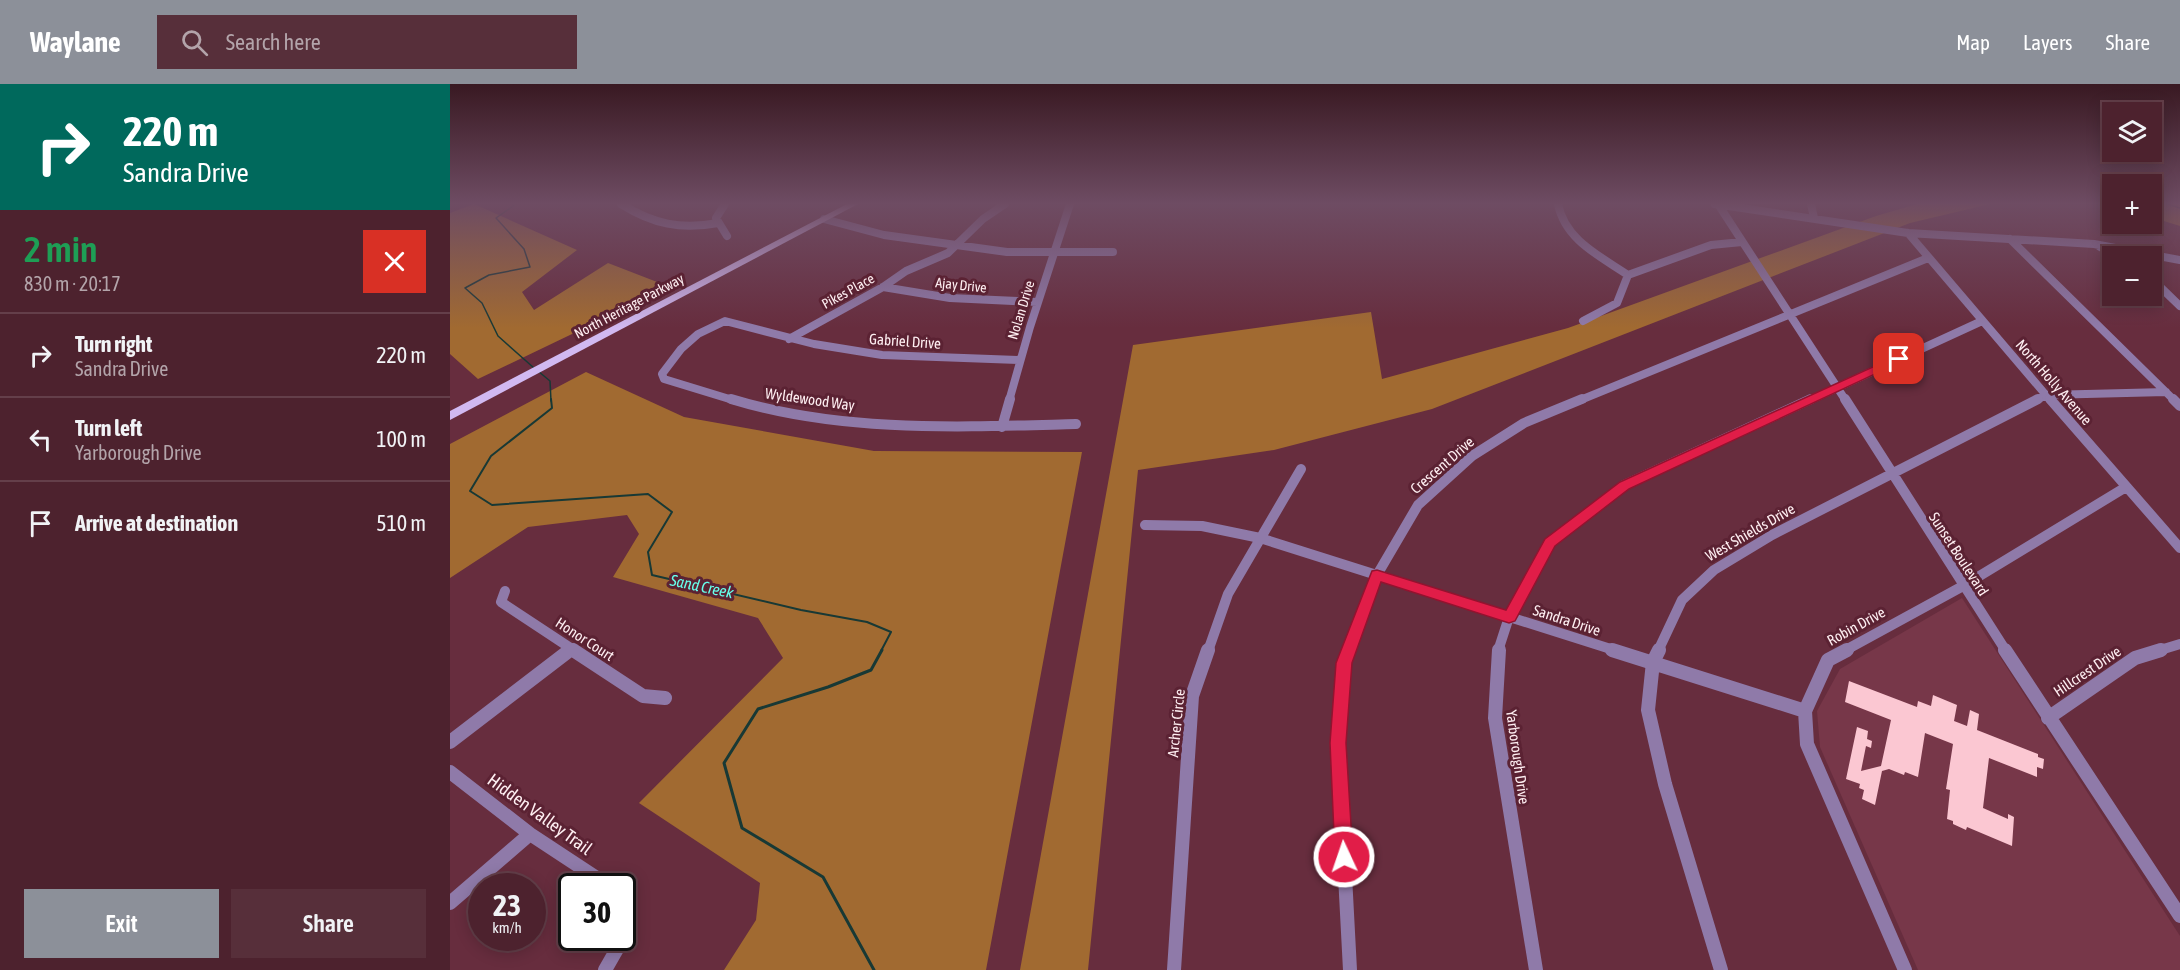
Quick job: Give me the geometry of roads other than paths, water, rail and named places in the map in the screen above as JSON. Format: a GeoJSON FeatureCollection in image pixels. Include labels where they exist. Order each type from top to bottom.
{"type":"FeatureCollection","features":[{"type":"Feature","properties":{"kind":"main road","name":"North Heritage Parkway"},"geometry":{"type":"LineString","coordinates":[[450,416],[774,245]]}},
{"type":"Feature","properties":{"kind":"street"},"geometry":{"type":"LineString","coordinates":[[955,245],[1007,252],[1113,252]]}},
{"type":"Feature","properties":{"kind":"street","name":"Nolan Drive"},"geometry":{"type":"LineString","coordinates":[[1002,427],[1037,302],[1056,245]]}},
{"type":"Feature","properties":{"kind":"street"},"geometry":{"type":"LineString","coordinates":[[1587,245],[1628,275]]}},
{"type":"Feature","properties":{"kind":"street"},"geometry":{"type":"LineString","coordinates":[[1583,321],[1617,303],[1628,275],[1716,245]]}},
{"type":"Feature","properties":{"kind":"street","name":"Sunset Boulevard"},"geometry":{"type":"LineString","coordinates":[[1744,245],[1791,313],[1891,476],[2048,718],[2174,899],[2180,916]]}},
{"type":"Feature","properties":{"kind":"street","name":"North Holly Avenue"},"geometry":{"type":"LineString","coordinates":[[1918,245],[2180,548]]}},
{"type":"Feature","properties":{"kind":"street"},"geometry":{"type":"LineString","coordinates":[[2016,245],[2180,406]]}},
{"type":"Feature","properties":{"kind":"street"},"geometry":{"type":"LineString","coordinates":[[2101,245],[2180,260]]}},
{"type":"Feature","properties":{"kind":"street","name":"Pikes Place"},"geometry":{"type":"LineString","coordinates":[[789,339],[883,287],[906,271],[938,259],[959,246]]}},
{"type":"Feature","properties":{"kind":"street","name":"Crescent Drive"},"geometry":{"type":"LineString","coordinates":[[1350,970],[1339,732],[1344,663],[1377,575],[1418,505],[1472,456],[1524,423],[1928,258]]}},
{"type":"Feature","properties":{"kind":"street","name":"Ajay Drive"},"geometry":{"type":"LineString","coordinates":[[883,287],[950,298],[1037,302]]}},
{"type":"Feature","properties":{"kind":"street"},"geometry":{"type":"LineString","coordinates":[[2162,289],[2180,306]]}},
{"type":"Feature","properties":{"kind":"street","name":"Wyldewood Way"},"geometry":{"type":"LineString","coordinates":[[789,339],[725,321],[715,322],[685,346],[662,374],[664,379],[728,399],[802,417],[889,424],[1002,427],[1076,424]]}},
{"type":"Feature","properties":{"kind":"street","name":"Yarborough Drive"},"geometry":{"type":"LineString","coordinates":[[1536,970],[1495,718],[1497,656],[1509,617],[1550,543],[1624,485],[1982,321]]}},
{"type":"Feature","properties":{"kind":"street","name":"Gabriel Drive"},"geometry":{"type":"LineString","coordinates":[[789,339],[905,357],[1020,360]]}},
{"type":"Feature","properties":{"kind":"street","name":"West Shields Drive"},"geometry":{"type":"LineString","coordinates":[[1721,970],[1665,784],[1648,710],[1653,662],[1682,600],[1714,570],[1772,535],[2046,396],[2166,392]]}},
{"type":"Feature","properties":{"kind":"street","name":"Archer Circle"},"geometry":{"type":"LineString","coordinates":[[1174,970],[1192,696],[1228,594],[1301,469]]}},
{"type":"Feature","properties":{"kind":"street","name":"Robin Drive"},"geometry":{"type":"LineString","coordinates":[[1905,970],[1807,744],[1805,711],[1828,660],[1962,586],[2126,487]]}},
{"type":"Feature","properties":{"kind":"street","name":"Sandra Drive"},"geometry":{"type":"LineString","coordinates":[[1144,525],[1202,526],[1260,538],[1805,711]]}},
{"type":"Feature","properties":{"kind":"street","name":"Honor Court"},"geometry":{"type":"LineString","coordinates":[[505,591],[501,602],[643,696],[665,698]]}},
{"type":"Feature","properties":{"kind":"street","name":"Hillcrest Drive"},"geometry":{"type":"LineString","coordinates":[[2048,718],[2135,658],[2180,644]]}},
{"type":"Feature","properties":{"kind":"street"},"geometry":{"type":"LineString","coordinates":[[450,742],[572,648]]}},
{"type":"Feature","properties":{"kind":"street","name":"Hidden Valley Trail"},"geometry":{"type":"LineString","coordinates":[[450,772],[530,834],[589,873]]}},
{"type":"Feature","properties":{"kind":"street"},"geometry":{"type":"LineString","coordinates":[[450,903],[530,834]]}},
{"type":"Feature","properties":{"kind":"street"},"geometry":{"type":"LineString","coordinates":[[605,970],[616,951]]}},
{"type":"Feature","properties":{"kind":"waterway","name":"Sand Creek"},"geometry":{"type":"LineString","coordinates":[[521,245],[530,267],[489,275],[465,288],[482,303],[498,336],[534,368]]}},
{"type":"Feature","properties":{"kind":"waterway","name":"Sand Creek"},"geometry":{"type":"LineString","coordinates":[[538,371],[550,381],[551,401]]}},
{"type":"Feature","properties":{"kind":"waterway","name":"Sand Creek"},"geometry":{"type":"LineString","coordinates":[[551,399],[552,408],[491,456],[470,491],[492,505],[648,494],[672,512],[648,552],[652,575],[801,610],[867,622],[891,632],[881,651]]}},
{"type":"Feature","properties":{"kind":"waterway","name":"Sand Creek"},"geometry":{"type":"LineString","coordinates":[[874,970],[823,877],[742,828],[724,763],[758,709],[828,687],[871,670],[882,650]]}}]}
